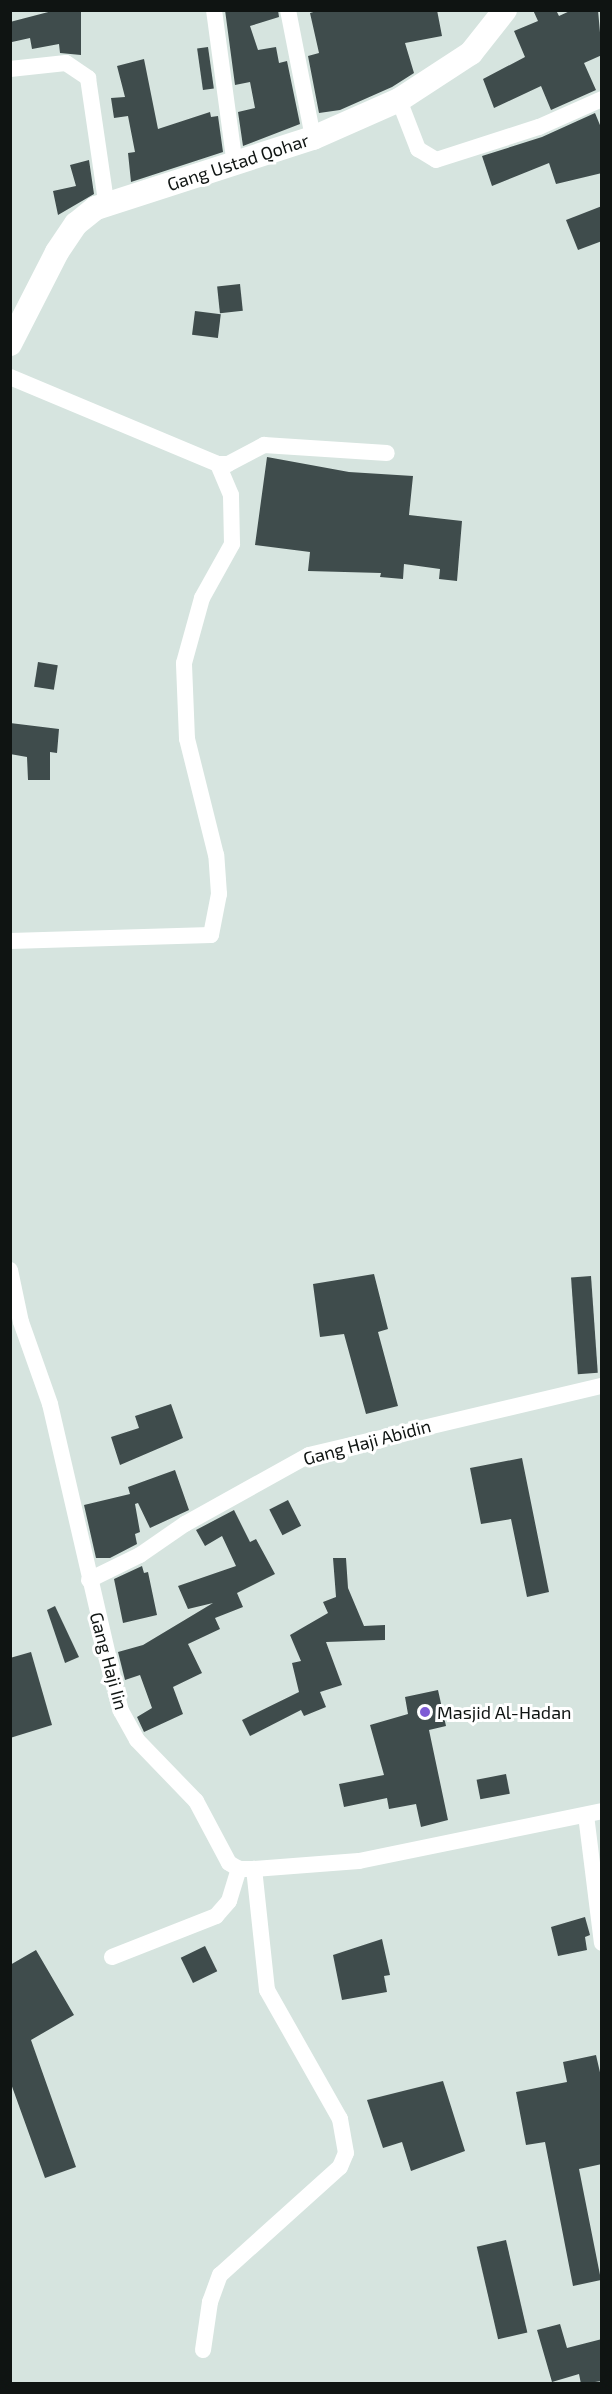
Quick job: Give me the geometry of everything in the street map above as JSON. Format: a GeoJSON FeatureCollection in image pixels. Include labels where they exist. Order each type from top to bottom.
{"type":"FeatureCollection","features":[{"type":"Feature","properties":{"kind":"street"},"geometry":{"type":"LineString","coordinates":[[214,10],[235,165]]}},
{"type":"Feature","properties":{"kind":"street"},"geometry":{"type":"LineString","coordinates":[[288,10],[313,138]]}},
{"type":"Feature","properties":{"kind":"street","name":"Gang Ustad Qohar"},"geometry":{"type":"LineString","coordinates":[[10,344],[57,252],[76,224],[106,202],[235,165],[313,138],[399,100],[471,53],[505,10]]}},
{"type":"Feature","properties":{"kind":"street"},"geometry":{"type":"LineString","coordinates":[[10,69],[66,63],[88,78],[106,202]]}},
{"type":"Feature","properties":{"kind":"street"},"geometry":{"type":"LineString","coordinates":[[399,100],[418,149],[436,159],[539,127],[602,99]]}},
{"type":"Feature","properties":{"kind":"street"},"geometry":{"type":"LineString","coordinates":[[10,377],[218,464],[228,464],[264,445],[387,453]]}},
{"type":"Feature","properties":{"kind":"street"},"geometry":{"type":"LineString","coordinates":[[10,941],[211,935],[219,894],[216,855],[187,739],[184,663],[202,598],[232,544],[231,495],[218,464]]}},
{"type":"Feature","properties":{"kind":"street","name":"Gang Haji Iin"},"geometry":{"type":"LineString","coordinates":[[10,1270],[21,1322],[50,1404],[120,1711],[137,1740],[196,1801],[229,1863],[247,1869]]}},
{"type":"Feature","properties":{"kind":"street","name":"Gang Haji Abidin"},"geometry":{"type":"LineString","coordinates":[[89,1580],[140,1556],[185,1524],[309,1455],[602,1386]]}},
{"type":"Feature","properties":{"kind":"street"},"geometry":{"type":"LineString","coordinates":[[247,1869],[359,1861],[594,1813],[602,1943]]}},
{"type":"Feature","properties":{"kind":"street"},"geometry":{"type":"LineString","coordinates":[[112,1957],[216,1916],[229,1901],[247,1869]]}},
{"type":"Feature","properties":{"kind":"street"},"geometry":{"type":"LineString","coordinates":[[203,2350],[210,2302],[220,2275],[340,2167],[346,2152],[340,2119],[267,1990],[247,1869]]}},
{"type":"Feature","properties":{"kind":"building"},"geometry":{"type":"Polygon","coordinates":[[[56,10],[81,10],[81,55],[60,53],[59,44],[32,49],[30,38],[12,42],[10,22],[56,10]]]}},
{"type":"Feature","properties":{"kind":"building"},"geometry":{"type":"Polygon","coordinates":[[[225,10],[278,10],[279,17],[250,26],[258,50],[276,47],[279,63],[287,61],[300,124],[243,146],[238,112],[255,108],[250,82],[235,85],[225,10]]]}},
{"type":"Feature","properties":{"kind":"building"},"geometry":{"type":"Polygon","coordinates":[[[320,10],[437,10],[442,36],[405,43],[414,73],[392,87],[340,110],[319,113],[308,56],[319,53],[310,13],[320,10]]]}},
{"type":"Feature","properties":{"kind":"building"},"geometry":{"type":"Polygon","coordinates":[[[533,10],[556,10],[559,16],[572,10],[598,10],[602,55],[584,63],[596,90],[551,110],[541,86],[494,108],[483,79],[525,57],[514,31],[538,21],[533,10]]]}},
{"type":"Feature","properties":{"kind":"building"},"geometry":{"type":"Polygon","coordinates":[[[208,47],[214,89],[203,90],[197,49],[208,47]]]}},
{"type":"Feature","properties":{"kind":"building"},"geometry":{"type":"Polygon","coordinates":[[[144,59],[158,129],[210,112],[211,117],[218,116],[223,152],[131,182],[128,153],[135,152],[128,116],[114,118],[111,98],[125,97],[117,66],[144,59]]]}},
{"type":"Feature","properties":{"kind":"building"},"geometry":{"type":"Polygon","coordinates":[[[595,113],[602,130],[602,173],[556,184],[549,163],[492,186],[482,156],[542,137],[595,113]]]}},
{"type":"Feature","properties":{"kind":"building"},"geometry":{"type":"Polygon","coordinates":[[[89,160],[94,194],[58,215],[53,191],[76,186],[70,165],[89,160]]]}},
{"type":"Feature","properties":{"kind":"building"},"geometry":{"type":"Polygon","coordinates":[[[602,206],[602,241],[578,250],[566,220],[602,206]]]}},
{"type":"Feature","properties":{"kind":"building"},"geometry":{"type":"Polygon","coordinates":[[[240,284],[243,311],[220,313],[217,286],[240,284]]]}},
{"type":"Feature","properties":{"kind":"building"},"geometry":{"type":"Polygon","coordinates":[[[195,311],[221,314],[218,338],[192,335],[195,311]]]}},
{"type":"Feature","properties":{"kind":"building"},"geometry":{"type":"Polygon","coordinates":[[[267,457],[349,472],[413,476],[409,515],[462,521],[457,581],[439,579],[440,569],[404,564],[403,579],[380,577],[381,573],[308,571],[310,552],[255,545],[267,457]]]}},
{"type":"Feature","properties":{"kind":"building"},"geometry":{"type":"Polygon","coordinates":[[[38,662],[58,665],[54,690],[34,687],[38,662]]]}},
{"type":"Feature","properties":{"kind":"building"},"geometry":{"type":"Polygon","coordinates":[[[10,723],[59,729],[57,753],[50,752],[50,780],[28,780],[27,757],[10,754],[10,723]]]}},
{"type":"Feature","properties":{"kind":"building"},"geometry":{"type":"Polygon","coordinates":[[[374,1274],[388,1329],[378,1332],[398,1406],[366,1414],[344,1334],[320,1337],[313,1284],[374,1274]]]}},
{"type":"Feature","properties":{"kind":"building"},"geometry":{"type":"Polygon","coordinates":[[[591,1276],[598,1373],[578,1374],[571,1277],[591,1276]]]}},
{"type":"Feature","properties":{"kind":"building"},"geometry":{"type":"Polygon","coordinates":[[[171,1404],[183,1438],[120,1465],[111,1437],[139,1428],[135,1416],[171,1404]]]}},
{"type":"Feature","properties":{"kind":"building"},"geometry":{"type":"Polygon","coordinates":[[[522,1458],[549,1592],[527,1597],[511,1519],[481,1524],[470,1468],[522,1458]]]}},
{"type":"Feature","properties":{"kind":"building"},"geometry":{"type":"Polygon","coordinates":[[[175,1470],[189,1510],[150,1528],[138,1503],[135,1504],[140,1532],[135,1534],[137,1544],[110,1558],[96,1558],[84,1505],[130,1494],[128,1487],[175,1470]]]}},
{"type":"Feature","properties":{"kind":"building"},"geometry":{"type":"Polygon","coordinates":[[[288,1500],[301,1526],[282,1535],[269,1510],[288,1500]]]}},
{"type":"Feature","properties":{"kind":"building"},"geometry":{"type":"Polygon","coordinates":[[[234,1510],[250,1542],[256,1539],[275,1574],[237,1593],[243,1607],[215,1618],[220,1629],[188,1644],[202,1673],[173,1687],[183,1714],[144,1732],[137,1717],[152,1708],[140,1675],[125,1680],[118,1652],[143,1645],[213,1603],[188,1609],[178,1586],[236,1566],[222,1536],[205,1546],[196,1530],[234,1510]]]}},
{"type":"Feature","properties":{"kind":"building"},"geometry":{"type":"Polygon","coordinates":[[[333,1558],[346,1558],[348,1588],[364,1626],[385,1625],[385,1640],[326,1642],[342,1685],[320,1692],[326,1707],[304,1716],[301,1710],[250,1736],[242,1720],[299,1692],[292,1663],[301,1661],[290,1635],[328,1613],[323,1602],[336,1597],[333,1558]]]}},
{"type":"Feature","properties":{"kind":"building"},"geometry":{"type":"Polygon","coordinates":[[[142,1566],[144,1573],[148,1572],[157,1615],[123,1623],[114,1579],[142,1566]]]}},
{"type":"Feature","properties":{"kind":"building"},"geometry":{"type":"Polygon","coordinates":[[[55,1606],[79,1657],[65,1663],[47,1610],[55,1606]]]}},
{"type":"Feature","properties":{"kind":"building"},"geometry":{"type":"Polygon","coordinates":[[[31,1652],[52,1725],[10,1738],[10,1658],[31,1652]]]}},
{"type":"Feature","properties":{"kind":"building"},"geometry":{"type":"Polygon","coordinates":[[[438,1690],[446,1726],[429,1730],[448,1820],[421,1827],[416,1804],[389,1809],[387,1798],[344,1807],[339,1784],[384,1775],[370,1725],[408,1714],[405,1697],[438,1690]]]}},
{"type":"Feature","properties":{"kind":"building"},"geometry":{"type":"Polygon","coordinates":[[[506,1774],[510,1794],[480,1799],[477,1780],[506,1774]]]}},
{"type":"Feature","properties":{"kind":"building"},"geometry":{"type":"Polygon","coordinates":[[[585,1917],[590,1935],[585,1937],[587,1950],[558,1956],[551,1927],[585,1917]]]}},
{"type":"Feature","properties":{"kind":"building"},"geometry":{"type":"Polygon","coordinates":[[[382,1939],[390,1975],[384,1976],[387,1992],[342,2000],[333,1955],[382,1939]]]}},
{"type":"Feature","properties":{"kind":"building"},"geometry":{"type":"Polygon","coordinates":[[[205,1946],[217,1971],[193,1983],[181,1958],[205,1946]]]}},
{"type":"Feature","properties":{"kind":"building"},"geometry":{"type":"Polygon","coordinates":[[[36,1950],[74,2015],[31,2040],[76,2167],[45,2178],[10,2081],[10,1965],[36,1950]]]}},
{"type":"Feature","properties":{"kind":"building"},"geometry":{"type":"Polygon","coordinates":[[[596,2055],[602,2081],[602,2164],[579,2169],[601,2280],[573,2286],[545,2142],[526,2145],[516,2092],[567,2082],[563,2062],[596,2055]]]}},
{"type":"Feature","properties":{"kind":"building"},"geometry":{"type":"Polygon","coordinates":[[[443,2081],[465,2151],[411,2171],[402,2142],[383,2148],[367,2100],[443,2081]]]}},
{"type":"Feature","properties":{"kind":"building"},"geometry":{"type":"Polygon","coordinates":[[[506,2240],[527,2333],[498,2339],[477,2247],[506,2240]]]}},
{"type":"Feature","properties":{"kind":"building"},"geometry":{"type":"Polygon","coordinates":[[[560,2324],[567,2348],[602,2339],[602,2381],[581,2384],[579,2374],[552,2382],[537,2330],[560,2324]]]}},
{"type":"Feature","properties":{"kind":"place","name":"Masjid Al-Hadan"},"geometry":{"type":"Point","coordinates":[425,1712]}}]}
